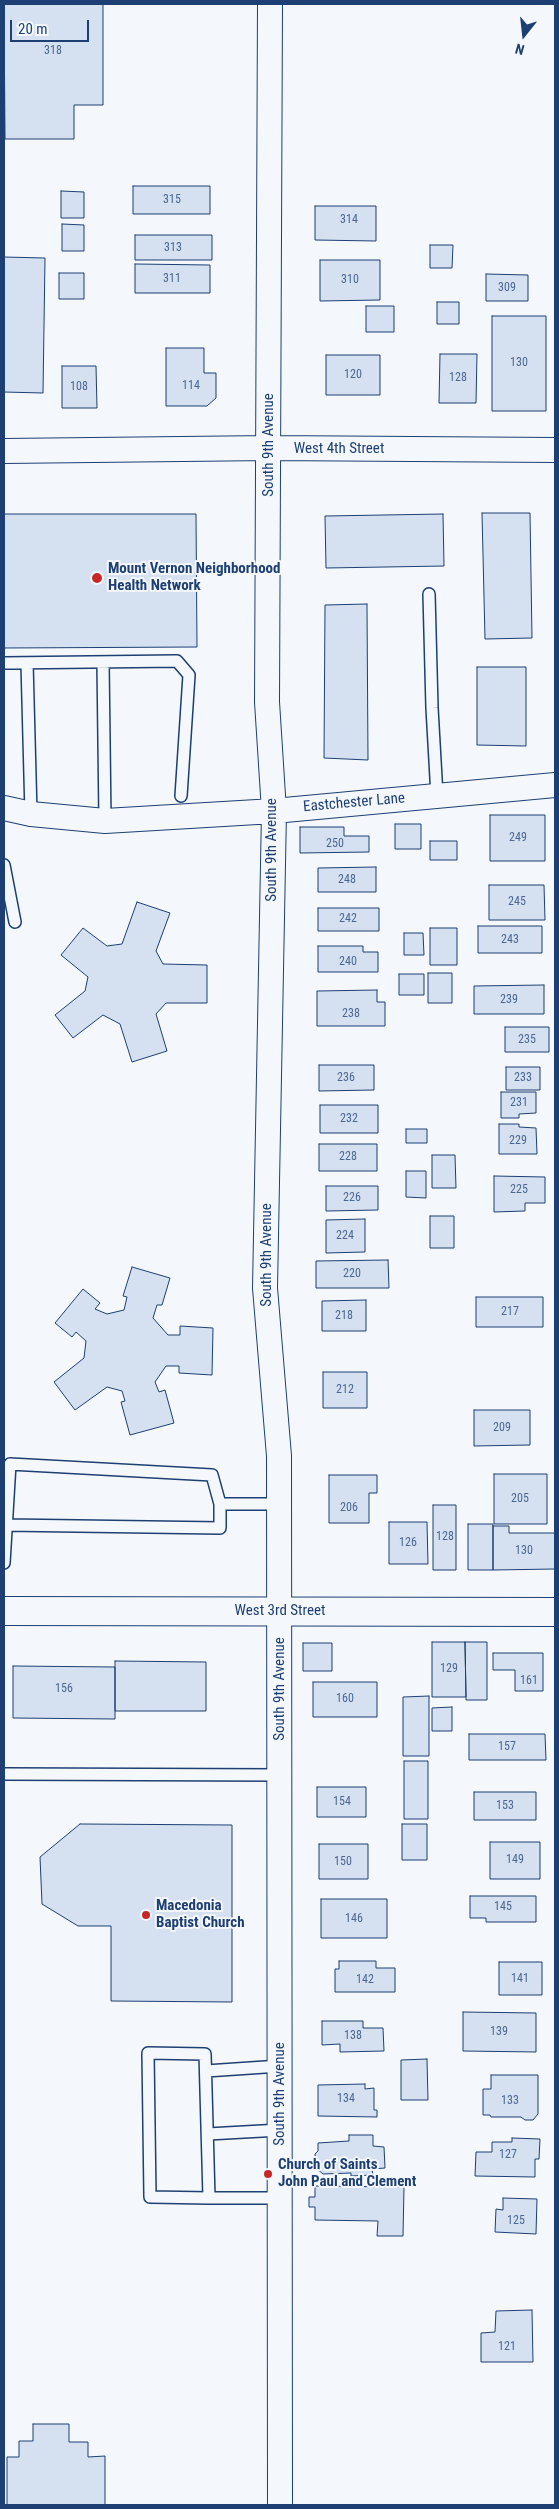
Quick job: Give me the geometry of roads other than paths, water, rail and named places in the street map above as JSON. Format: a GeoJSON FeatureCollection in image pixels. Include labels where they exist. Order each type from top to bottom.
{"type":"FeatureCollection","features":[{"type":"Feature","properties":{"kind":"street","name":"South 9th Avenue"},"geometry":{"type":"LineString","coordinates":[[270,4],[270,448],[267,702],[274,811],[265,1288],[278,1456],[280,1610],[280,2505]]}},
{"type":"Feature","properties":{"kind":"street","name":"West 4th Street"},"geometry":{"type":"LineString","coordinates":[[4,451],[270,448],[555,450]]}},
{"type":"Feature","properties":{"kind":"street","name":"Eastchester Lane"},"geometry":{"type":"LineString","coordinates":[[4,808],[30,814],[106,821],[274,811],[555,784]]}},
{"type":"Feature","properties":{"kind":"street","name":"West 3rd Street"},"geometry":{"type":"LineString","coordinates":[[4,1611],[280,1610],[555,1612]]}},
{"type":"Feature","properties":{"kind":"lane"},"geometry":{"type":"LineString","coordinates":[[429,594],[432,708],[437,796]]}},
{"type":"Feature","properties":{"kind":"lane"},"geometry":{"type":"LineString","coordinates":[[4,663],[177,661],[189,675],[181,796]]}},
{"type":"Feature","properties":{"kind":"lane"},"geometry":{"type":"LineString","coordinates":[[103,662],[106,821]]}},
{"type":"Feature","properties":{"kind":"lane"},"geometry":{"type":"LineString","coordinates":[[27,663],[30,814]]}},
{"type":"Feature","properties":{"kind":"lane"},"geometry":{"type":"LineString","coordinates":[[4,865],[15,922]]}},
{"type":"Feature","properties":{"kind":"lane"},"geometry":{"type":"LineString","coordinates":[[4,1563],[6,1525],[10,1464],[212,1475],[220,1504],[220,1528],[6,1525]]}},
{"type":"Feature","properties":{"kind":"lane"},"geometry":{"type":"LineString","coordinates":[[220,1504],[278,1504]]}},
{"type":"Feature","properties":{"kind":"lane"},"geometry":{"type":"LineString","coordinates":[[4,1774],[280,1774]]}},
{"type":"Feature","properties":{"kind":"lane"},"geometry":{"type":"LineString","coordinates":[[209,2198],[205,2054],[148,2053],[150,2197],[209,2198],[280,2198]]}},
{"type":"Feature","properties":{"kind":"lane"},"geometry":{"type":"LineString","coordinates":[[206,2071],[280,2066]]}},
{"type":"Feature","properties":{"kind":"lane"},"geometry":{"type":"LineString","coordinates":[[208,2134],[280,2130]]}},
{"type":"Feature","properties":{"kind":"place","name":"Mount Vernon Neighborhood Health Network"},"geometry":{"type":"Point","coordinates":[97,578]}},
{"type":"Feature","properties":{"kind":"place","name":"Macedonia Baptist Church"},"geometry":{"type":"Point","coordinates":[146,1915]}},
{"type":"Feature","properties":{"kind":"place","name":"Church of Saints John Paul and Clement"},"geometry":{"type":"Point","coordinates":[268,2174]}}]}
